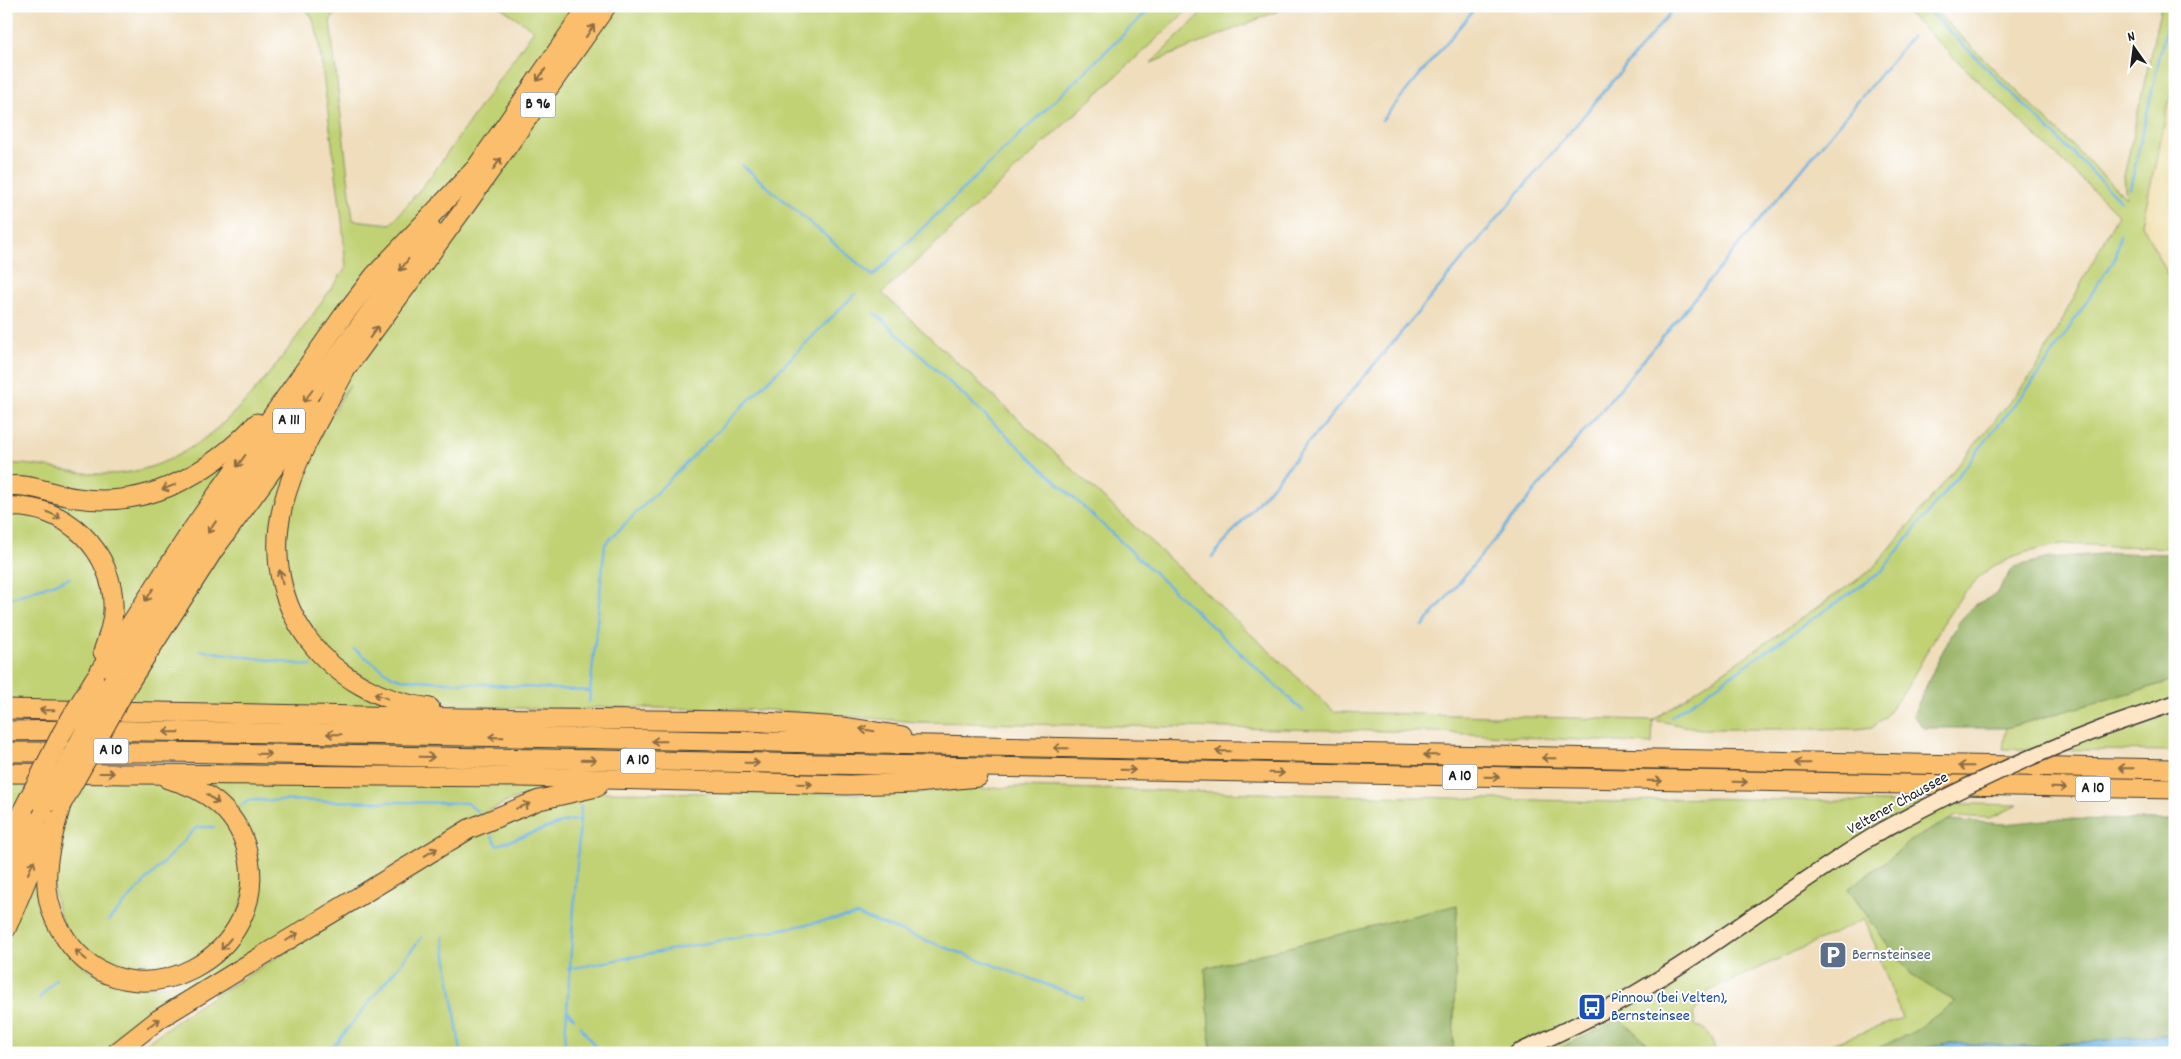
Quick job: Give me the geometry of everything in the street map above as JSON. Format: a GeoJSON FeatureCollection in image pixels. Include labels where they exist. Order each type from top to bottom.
{"type":"FeatureCollection","features":[{"type":"Feature","properties":{"kind":"highway","name":"B 96"},"geometry":{"type":"LineString","coordinates":[[474,170],[588,6]]}},
{"type":"Feature","properties":{"kind":"highway","name":"B 96"},"geometry":{"type":"LineString","coordinates":[[345,371],[468,203],[607,6]]}},
{"type":"Feature","properties":{"kind":"highway"},"geometry":{"type":"LineString","coordinates":[[6,847],[62,733],[94,680],[189,534],[368,283],[474,170]]}},
{"type":"Feature","properties":{"kind":"highway","name":"A 111"},"geometry":{"type":"LineString","coordinates":[[6,888],[28,837],[53,806],[122,681],[170,588],[212,527],[474,170]]}},
{"type":"Feature","properties":{"kind":"highway"},"geometry":{"type":"LineString","coordinates":[[345,371],[296,469],[280,519],[278,548],[281,576],[290,607],[298,624],[315,649],[330,665],[350,680],[375,694],[426,707],[550,717]]}},
{"type":"Feature","properties":{"kind":"highway","name":"A 111"},"geometry":{"type":"LineString","coordinates":[[122,681],[219,543],[345,371]]}},
{"type":"Feature","properties":{"kind":"highway"},"geometry":{"type":"LineString","coordinates":[[6,486],[40,488],[78,498],[132,497],[152,493],[191,477],[223,456],[299,379]]}},
{"type":"Feature","properties":{"kind":"highway"},"geometry":{"type":"LineString","coordinates":[[6,507],[30,508],[58,517],[83,535],[103,561],[111,585],[114,612],[94,680]]}},
{"type":"Feature","properties":{"kind":"highway"},"geometry":{"type":"LineString","coordinates":[[6,709],[463,718],[550,717],[740,720],[860,729],[967,747]]}},
{"type":"Feature","properties":{"kind":"highway","name":"A 10"},"geometry":{"type":"LineString","coordinates":[[6,731],[81,730],[2175,769]]}},
{"type":"Feature","properties":{"kind":"highway","name":"A 10"},"geometry":{"type":"LineString","coordinates":[[6,752],[166,752],[2175,789]]}},
{"type":"Feature","properties":{"kind":"highway"},"geometry":{"type":"LineString","coordinates":[[6,773],[135,773],[893,784],[1062,768]]}},
{"type":"Feature","properties":{"kind":"highway"},"geometry":{"type":"LineString","coordinates":[[53,806],[53,834],[46,885],[51,910],[69,944],[95,966],[125,978],[155,980],[185,974],[204,964],[220,950],[241,920],[250,892],[248,853],[237,826],[230,815],[212,798],[183,783],[135,773]]}},
{"type":"Feature","properties":{"kind":"highway"},"geometry":{"type":"LineString","coordinates":[[116,1053],[159,1019],[478,824],[539,800],[586,789],[628,784],[721,782]]}},
{"type":"Feature","properties":{"kind":"highway","name":"A 111"},"geometry":{"type":"LineString","coordinates":[[6,929],[50,824],[53,806]]}},
{"type":"Feature","properties":{"kind":"main road","name":"Veltener Chaussee"},"geometry":{"type":"LineString","coordinates":[[1517,1053],[1590,1018],[1660,978],[1808,877],[1883,830],[1947,795],[2014,763],[2103,728],[2175,703]]}},
{"type":"Feature","properties":{"kind":"green space"},"geometry":{"type":"Polygon","coordinates":[[[303,6],[341,6],[330,21],[353,220],[391,224],[431,176],[534,30],[499,6],[1192,6],[882,293],[1335,712],[1653,720],[1652,744],[1433,732],[917,722],[771,710],[599,707],[582,710],[484,707],[436,703],[395,695],[328,655],[294,601],[284,551],[290,502],[327,421],[350,385],[305,440],[276,515],[301,638],[417,712],[66,713],[6,718],[6,464],[33,465],[85,473],[112,474],[151,467],[186,451],[218,427],[248,398],[275,366],[346,268],[342,220],[318,36],[312,17],[303,6]]]}},
{"type":"Feature","properties":{"kind":"green space"},"geometry":{"type":"Polygon","coordinates":[[[1209,6],[1290,6],[1151,63],[1209,6]]]}},
{"type":"Feature","properties":{"kind":"green space"},"geometry":{"type":"Polygon","coordinates":[[[1900,6],[1930,6],[2126,198],[2124,176],[2161,6],[2175,6],[2175,76],[2142,224],[2175,288],[2175,548],[2062,544],[2023,553],[1991,567],[1964,592],[1942,625],[1907,687],[1884,718],[1873,727],[1857,729],[1700,729],[1653,720],[1873,569],[2035,371],[2118,214],[1900,6]]]}},
{"type":"Feature","properties":{"kind":"green space"},"geometry":{"type":"Polygon","coordinates":[[[2115,553],[2175,554],[2175,680],[2006,728],[1924,728],[1913,715],[1939,658],[1959,622],[1974,605],[1995,595],[2014,567],[2049,558],[2115,553]]]}},
{"type":"Feature","properties":{"kind":"green space"},"geometry":{"type":"Polygon","coordinates":[[[2175,680],[2175,751],[2003,749],[2006,728],[2175,680]]]}},
{"type":"Feature","properties":{"kind":"green space"},"geometry":{"type":"Polygon","coordinates":[[[6,738],[126,738],[2063,775],[2063,780],[6,745],[6,738]]]}},
{"type":"Feature","properties":{"kind":"green space"},"geometry":{"type":"Polygon","coordinates":[[[181,776],[570,783],[507,802],[476,817],[177,997],[120,1035],[102,1053],[6,1053],[6,779],[31,778],[21,798],[78,794],[86,777],[138,779],[163,783],[195,794],[210,804],[223,817],[237,840],[245,875],[240,907],[226,934],[203,956],[175,970],[145,975],[113,969],[84,950],[66,927],[56,902],[53,875],[57,846],[41,867],[39,881],[46,913],[56,936],[69,953],[94,973],[114,981],[160,986],[199,973],[230,948],[249,914],[256,876],[248,838],[224,803],[181,776]]]}},
{"type":"Feature","properties":{"kind":"green space"},"geometry":{"type":"Polygon","coordinates":[[[1017,787],[1612,802],[1697,798],[2018,805],[1990,818],[1956,816],[1908,842],[1898,852],[1848,889],[1890,948],[1913,976],[1955,1002],[1915,1031],[1867,1053],[1808,1053],[1902,1018],[1865,919],[1709,991],[1693,1014],[1696,1026],[1707,1033],[1712,1040],[1716,1053],[1658,1053],[1620,1019],[1551,1053],[1453,1053],[1457,905],[1205,968],[1211,1053],[133,1053],[193,1009],[487,828],[529,810],[593,792],[875,794],[1017,787]]]}},
{"type":"Feature","properties":{"kind":"green space"},"geometry":{"type":"Polygon","coordinates":[[[2055,819],[2175,820],[2175,1034],[2029,1047],[1948,1043],[1926,1047],[1925,1053],[1867,1053],[1915,1031],[1955,1002],[1913,976],[1890,948],[1848,889],[1898,852],[1908,842],[1949,820],[2005,824],[2055,819]]]}},
{"type":"Feature","properties":{"kind":"green space"},"geometry":{"type":"Polygon","coordinates":[[[1457,905],[1453,1053],[1211,1053],[1205,968],[1457,905]]]}},
{"type":"Feature","properties":{"kind":"green space"},"geometry":{"type":"Polygon","coordinates":[[[1620,1019],[1658,1053],[1551,1053],[1620,1019]]]}},
{"type":"Feature","properties":{"kind":"sand"},"geometry":{"type":"Polygon","coordinates":[[[2175,76],[2175,288],[2142,224],[2175,76]]]}},
{"type":"Feature","properties":{"kind":"water"},"geometry":{"type":"Polygon","coordinates":[[[2175,1034],[2175,1053],[1925,1053],[1925,1047],[1948,1043],[2029,1047],[2175,1034]]]}},
{"type":"Feature","properties":{"kind":"waterway"},"geometry":{"type":"LineString","coordinates":[[742,165],[873,276],[1153,6]]}},
{"type":"Feature","properties":{"kind":"waterway"},"geometry":{"type":"LineString","coordinates":[[1382,120],[1477,6]]}},
{"type":"Feature","properties":{"kind":"waterway"},"geometry":{"type":"LineString","coordinates":[[1212,557],[1676,6]]}},
{"type":"Feature","properties":{"kind":"waterway"},"geometry":{"type":"LineString","coordinates":[[1924,6],[2121,201]]}},
{"type":"Feature","properties":{"kind":"waterway"},"geometry":{"type":"LineString","coordinates":[[2130,189],[2171,6]]}},
{"type":"Feature","properties":{"kind":"waterway"},"geometry":{"type":"LineString","coordinates":[[1423,626],[1912,36]]}},
{"type":"Feature","properties":{"kind":"waterway"},"geometry":{"type":"LineString","coordinates":[[1671,717],[1881,572],[2040,373],[2116,256],[2120,235]]}},
{"type":"Feature","properties":{"kind":"waterway"},"geometry":{"type":"LineString","coordinates":[[589,702],[605,544],[855,294]]}},
{"type":"Feature","properties":{"kind":"waterway"},"geometry":{"type":"LineString","coordinates":[[875,313],[1303,711]]}},
{"type":"Feature","properties":{"kind":"waterway"},"geometry":{"type":"LineString","coordinates":[[6,600],[70,578]]}},
{"type":"Feature","properties":{"kind":"waterway"},"geometry":{"type":"LineString","coordinates":[[354,649],[392,676],[401,679],[590,691]]}},
{"type":"Feature","properties":{"kind":"waterway"},"geometry":{"type":"LineString","coordinates":[[199,650],[311,666]]}},
{"type":"Feature","properties":{"kind":"waterway"},"geometry":{"type":"LineString","coordinates":[[240,806],[250,800],[467,803],[477,811]]}},
{"type":"Feature","properties":{"kind":"waterway"},"geometry":{"type":"LineString","coordinates":[[564,1053],[581,806]]}},
{"type":"Feature","properties":{"kind":"waterway"},"geometry":{"type":"LineString","coordinates":[[492,836],[497,845],[567,821],[579,820]]}},
{"type":"Feature","properties":{"kind":"waterway"},"geometry":{"type":"LineString","coordinates":[[108,921],[197,827],[214,827]]}},
{"type":"Feature","properties":{"kind":"waterway"},"geometry":{"type":"LineString","coordinates":[[568,969],[857,915],[1083,998]]}},
{"type":"Feature","properties":{"kind":"waterway"},"geometry":{"type":"LineString","coordinates":[[443,936],[461,1053]]}},
{"type":"Feature","properties":{"kind":"waterway"},"geometry":{"type":"LineString","coordinates":[[328,1053],[422,937]]}},
{"type":"Feature","properties":{"kind":"waterway"},"geometry":{"type":"LineString","coordinates":[[39,999],[56,979]]}},
{"type":"Feature","properties":{"kind":"waterway"},"geometry":{"type":"LineString","coordinates":[[567,1010],[574,1018]]}},
{"type":"Feature","properties":{"kind":"waterway"},"geometry":{"type":"LineString","coordinates":[[580,1026],[600,1053]]}},
{"type":"Feature","properties":{"kind":"place","name":"Bernsteinsee"},"geometry":{"type":"Point","coordinates":[1833,955]}},
{"type":"Feature","properties":{"kind":"place","name":"Pinnow (bei Velten), Bernsteinsee"},"geometry":{"type":"Point","coordinates":[1592,1007]}}]}
